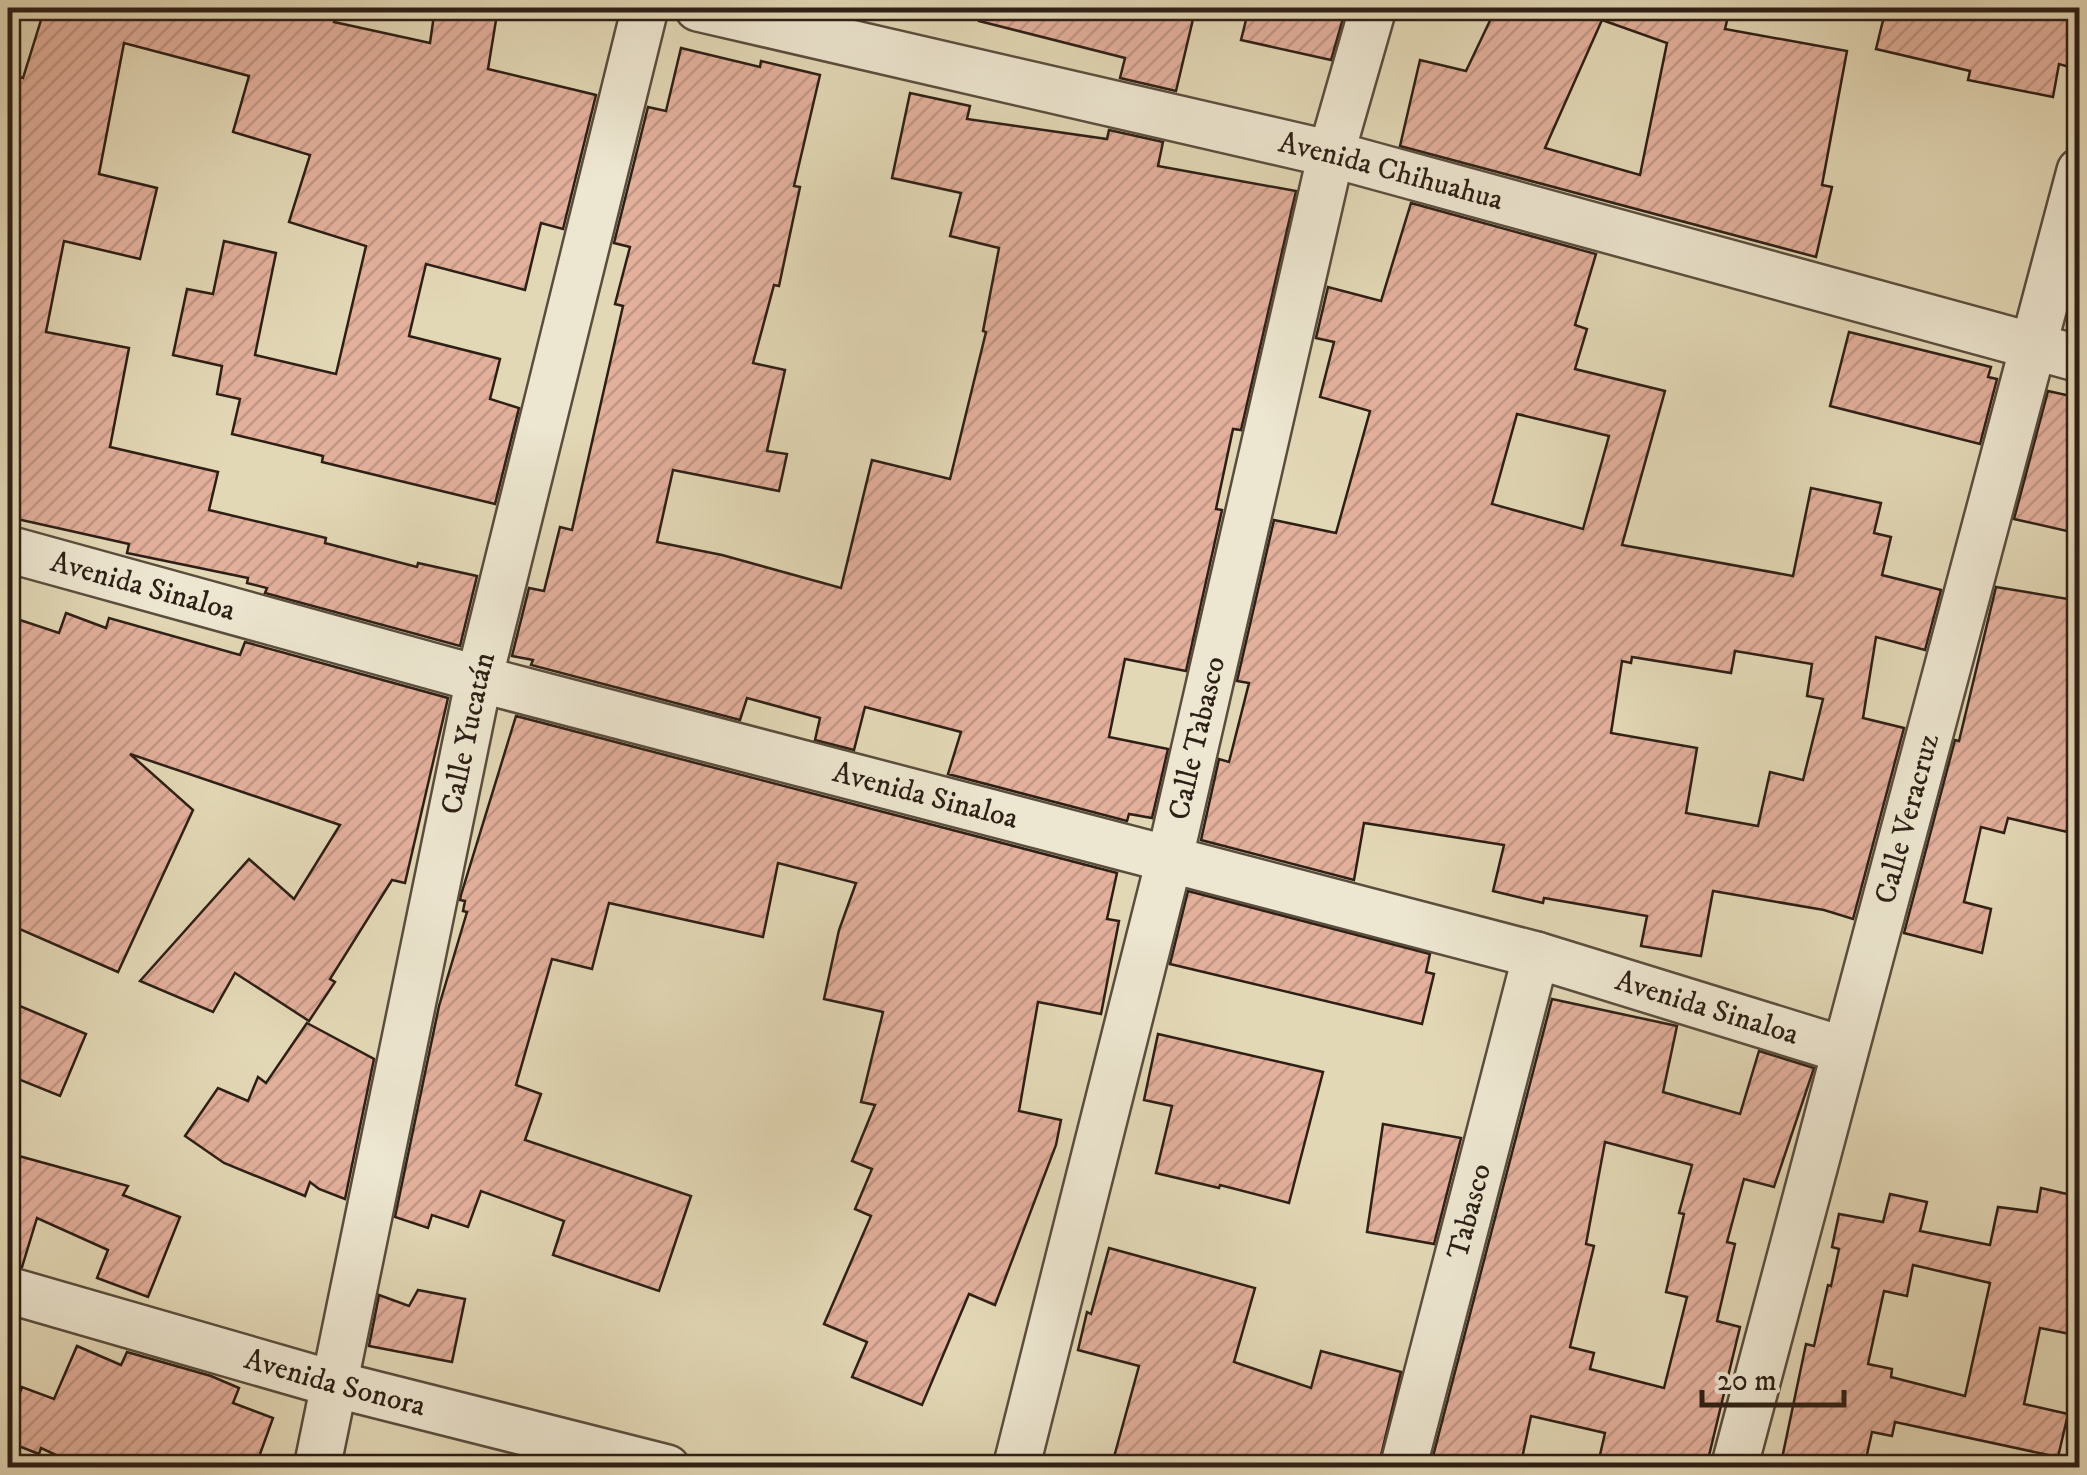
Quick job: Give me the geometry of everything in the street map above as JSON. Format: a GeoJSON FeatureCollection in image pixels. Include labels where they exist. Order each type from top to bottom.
{"type":"FeatureCollection","features":[{"type":"Feature","properties":{"kind":"street","name":"Calle Yucatán"},"geometry":{"type":"LineString","coordinates":[[317,1468],[479,680],[646,8]]}},
{"type":"Feature","properties":{"kind":"street","name":"Avenida Chihuahua"},"geometry":{"type":"LineString","coordinates":[[698,8],[1331,154],[2080,359]]}},
{"type":"Feature","properties":{"kind":"street","name":"Calle Tabasco"},"geometry":{"type":"LineString","coordinates":[[1016,1468],[1169,861],[1331,154],[1372,8]]}},
{"type":"Feature","properties":{"kind":"street","name":"Calle Veracruz"},"geometry":{"type":"LineString","coordinates":[[1734,1468],[2080,170]]}},
{"type":"Feature","properties":{"kind":"street","name":"Avenida Sinaloa"},"geometry":{"type":"LineString","coordinates":[[8,548],[479,680],[1536,955],[1844,1050]]}},
{"type":"Feature","properties":{"kind":"street","name":"Tabasco"},"geometry":{"type":"LineString","coordinates":[[1402,1468],[1536,955]]}},
{"type":"Feature","properties":{"kind":"street","name":"Avenida Sonora"},"geometry":{"type":"LineString","coordinates":[[8,1290],[334,1384],[667,1468]]}},
{"type":"Feature","properties":{"kind":"building"},"geometry":{"type":"Polygon","coordinates":[[[41,8],[338,8],[334,22],[430,43],[435,8],[498,8],[488,69],[596,95],[563,229],[541,223],[525,290],[426,264],[409,336],[500,359],[490,399],[519,408],[495,504],[322,462],[323,456],[232,434],[240,399],[217,394],[222,366],[173,355],[187,289],[213,294],[224,241],[276,253],[255,355],[336,374],[366,246],[289,222],[310,155],[233,132],[249,76],[124,43],[99,174],[157,188],[140,259],[64,241],[46,332],[129,348],[110,447],[218,472],[209,510],[326,538],[325,543],[417,567],[418,563],[477,576],[460,646],[265,593],[267,588],[247,583],[248,578],[127,553],[129,544],[8,517],[8,74],[23,78],[41,8]]]}},
{"type":"Feature","properties":{"kind":"building"},"geometry":{"type":"Polygon","coordinates":[[[981,8],[1161,8],[1194,15],[1176,91],[1120,78],[1125,58],[979,21],[981,8]]]}},
{"type":"Feature","properties":{"kind":"building"},"geometry":{"type":"Polygon","coordinates":[[[1249,8],[1346,8],[1331,60],[1241,40],[1249,8]]]}},
{"type":"Feature","properties":{"kind":"building"},"geometry":{"type":"Polygon","coordinates":[[[1496,8],[1730,8],[1725,29],[1847,51],[1822,185],[1832,187],[1816,257],[1400,146],[1420,60],[1466,71],[1496,8]],[[1602,20],[1545,148],[1640,175],[1667,43],[1602,20]]]}},
{"type":"Feature","properties":{"kind":"building"},"geometry":{"type":"Polygon","coordinates":[[[1886,8],[1981,8],[2019,17],[2021,8],[2078,8],[2073,30],[2078,32],[2069,67],[2059,64],[2053,97],[1968,80],[1970,71],[1876,49],[1886,8]]]}},
{"type":"Feature","properties":{"kind":"building"},"geometry":{"type":"Polygon","coordinates":[[[681,48],[760,67],[761,61],[820,75],[794,186],[800,187],[779,286],[774,285],[753,363],[785,370],[767,451],[787,454],[779,491],[673,470],[657,542],[722,555],[841,588],[872,460],[950,479],[986,332],[983,331],[999,248],[950,236],[961,193],[892,178],[910,93],[970,106],[967,119],[1107,139],[1109,130],[1163,142],[1158,166],[1296,191],[1241,430],[1233,429],[1216,509],[1222,510],[1186,671],[1125,659],[1109,737],[1168,749],[1152,818],[1129,814],[1127,821],[948,774],[961,732],[865,707],[854,750],[815,740],[820,718],[747,698],[740,720],[531,665],[533,660],[512,656],[529,588],[544,591],[560,527],[572,530],[623,306],[615,304],[630,247],[614,243],[648,107],[666,111],[681,48]]]}},
{"type":"Feature","properties":{"kind":"building"},"geometry":{"type":"Polygon","coordinates":[[[1411,203],[1596,254],[1575,325],[1587,329],[1575,369],[1665,391],[1622,545],[1793,576],[1811,488],[1881,503],[1874,533],[1891,537],[1882,575],[1941,590],[1925,650],[1876,637],[1863,718],[1904,728],[1853,919],[1824,910],[1713,891],[1701,956],[1641,946],[1647,916],[1544,898],[1543,903],[1493,891],[1504,845],[1364,823],[1354,880],[1201,840],[1219,759],[1229,762],[1249,683],[1237,681],[1274,520],[1336,533],[1370,411],[1320,397],[1334,342],[1316,338],[1328,287],[1381,301],[1411,203]],[[1517,414],[1492,504],[1583,529],[1609,436],[1517,414]],[[1735,651],[1731,673],[1632,657],[1631,663],[1622,661],[1611,733],[1697,748],[1686,813],[1758,826],[1770,772],[1803,780],[1823,699],[1807,696],[1812,664],[1735,651]]]}},
{"type":"Feature","properties":{"kind":"building"},"geometry":{"type":"Polygon","coordinates":[[[1849,332],[1991,367],[1988,377],[1997,379],[1980,444],[1830,406],[1849,332]]]}},
{"type":"Feature","properties":{"kind":"building"},"geometry":{"type":"Polygon","coordinates":[[[2048,391],[2080,398],[2080,534],[2014,519],[2048,391]]]}},
{"type":"Feature","properties":{"kind":"building"},"geometry":{"type":"Polygon","coordinates":[[[1996,587],[2080,601],[2080,835],[2008,818],[2004,833],[1981,827],[1964,902],[1991,909],[1982,953],[1904,933],[1955,740],[1959,741],[1996,587]]]}},
{"type":"Feature","properties":{"kind":"building"},"geometry":{"type":"Polygon","coordinates":[[[66,613],[106,628],[109,618],[240,655],[245,642],[448,698],[405,883],[392,880],[330,979],[335,982],[309,1021],[235,973],[213,1012],[140,981],[249,859],[294,899],[340,825],[130,754],[193,810],[118,972],[8,924],[8,616],[59,633],[66,613]]]}},
{"type":"Feature","properties":{"kind":"building"},"geometry":{"type":"Polygon","coordinates":[[[516,716],[1117,873],[1107,919],[1119,921],[1101,1014],[1038,1002],[1019,1111],[1061,1120],[1056,1145],[995,1305],[969,1294],[922,1405],[852,1377],[867,1342],[824,1324],[871,1216],[855,1209],[872,1169],[852,1161],[875,1105],[861,1102],[883,1012],[824,999],[839,930],[856,883],[778,863],[763,937],[609,903],[592,969],[552,959],[516,1085],[541,1094],[525,1140],[691,1196],[659,1291],[553,1255],[564,1221],[481,1191],[468,1227],[432,1215],[428,1228],[395,1217],[439,1006],[467,912],[463,911],[465,901],[460,900],[461,895],[516,716]]]}},
{"type":"Feature","properties":{"kind":"building"},"geometry":{"type":"Polygon","coordinates":[[[1188,891],[1430,954],[1426,972],[1434,974],[1422,1024],[1170,964],[1188,891]]]}},
{"type":"Feature","properties":{"kind":"building"},"geometry":{"type":"Polygon","coordinates":[[[1552,999],[1677,1026],[1663,1092],[1740,1114],[1759,1051],[1814,1068],[1774,1187],[1744,1179],[1727,1242],[1735,1244],[1717,1321],[1740,1327],[1706,1468],[1597,1468],[1605,1433],[1531,1416],[1520,1468],[1446,1468],[1431,1464],[1552,999]],[[1605,1142],[1586,1244],[1594,1246],[1570,1347],[1594,1353],[1590,1369],[1664,1388],[1687,1297],[1666,1292],[1684,1214],[1679,1213],[1692,1165],[1605,1142]]]}},
{"type":"Feature","properties":{"kind":"building"},"geometry":{"type":"Polygon","coordinates":[[[8,1001],[86,1034],[60,1096],[8,1075],[8,1001]]]}},
{"type":"Feature","properties":{"kind":"building"},"geometry":{"type":"Polygon","coordinates":[[[307,1023],[374,1059],[345,1199],[310,1182],[305,1196],[224,1163],[185,1136],[218,1088],[248,1101],[258,1077],[266,1083],[307,1023]]]}},
{"type":"Feature","properties":{"kind":"building"},"geometry":{"type":"Polygon","coordinates":[[[1158,1034],[1323,1072],[1289,1203],[1156,1173],[1172,1106],[1144,1100],[1158,1034]]]}},
{"type":"Feature","properties":{"kind":"building"},"geometry":{"type":"Polygon","coordinates":[[[1383,1124],[1461,1138],[1434,1244],[1367,1232],[1383,1124]]]}},
{"type":"Feature","properties":{"kind":"building"},"geometry":{"type":"Polygon","coordinates":[[[8,1153],[128,1186],[123,1195],[180,1217],[148,1297],[97,1278],[108,1250],[37,1218],[22,1267],[8,1264],[8,1153]]]}},
{"type":"Feature","properties":{"kind":"building"},"geometry":{"type":"Polygon","coordinates":[[[2041,1188],[2080,1197],[2080,1336],[2040,1328],[2024,1404],[2068,1414],[2058,1457],[1895,1422],[1892,1436],[1872,1432],[1864,1468],[1780,1468],[1806,1344],[1814,1346],[1828,1285],[1831,1286],[1839,1249],[1832,1247],[1839,1214],[1883,1222],[1890,1194],[1927,1202],[1920,1231],[1990,1245],[1998,1207],[2037,1212],[2041,1188]],[[1913,1265],[1907,1296],[1884,1291],[1868,1364],[1892,1369],[1891,1377],[1965,1396],[1990,1283],[1913,1265]]]}},
{"type":"Feature","properties":{"kind":"building"},"geometry":{"type":"Polygon","coordinates":[[[1109,1248],[1255,1288],[1234,1362],[1311,1388],[1321,1351],[1401,1372],[1378,1468],[1111,1468],[1139,1366],[1078,1350],[1109,1248]]]}},
{"type":"Feature","properties":{"kind":"building"},"geometry":{"type":"Polygon","coordinates":[[[418,1290],[465,1299],[452,1362],[369,1346],[379,1295],[409,1306],[418,1290]]]}},
{"type":"Feature","properties":{"kind":"building"},"geometry":{"type":"Polygon","coordinates":[[[77,1346],[121,1365],[127,1352],[239,1388],[233,1403],[273,1418],[255,1468],[84,1468],[41,1448],[39,1454],[8,1442],[8,1425],[22,1387],[54,1399],[77,1346]]]}}]}
